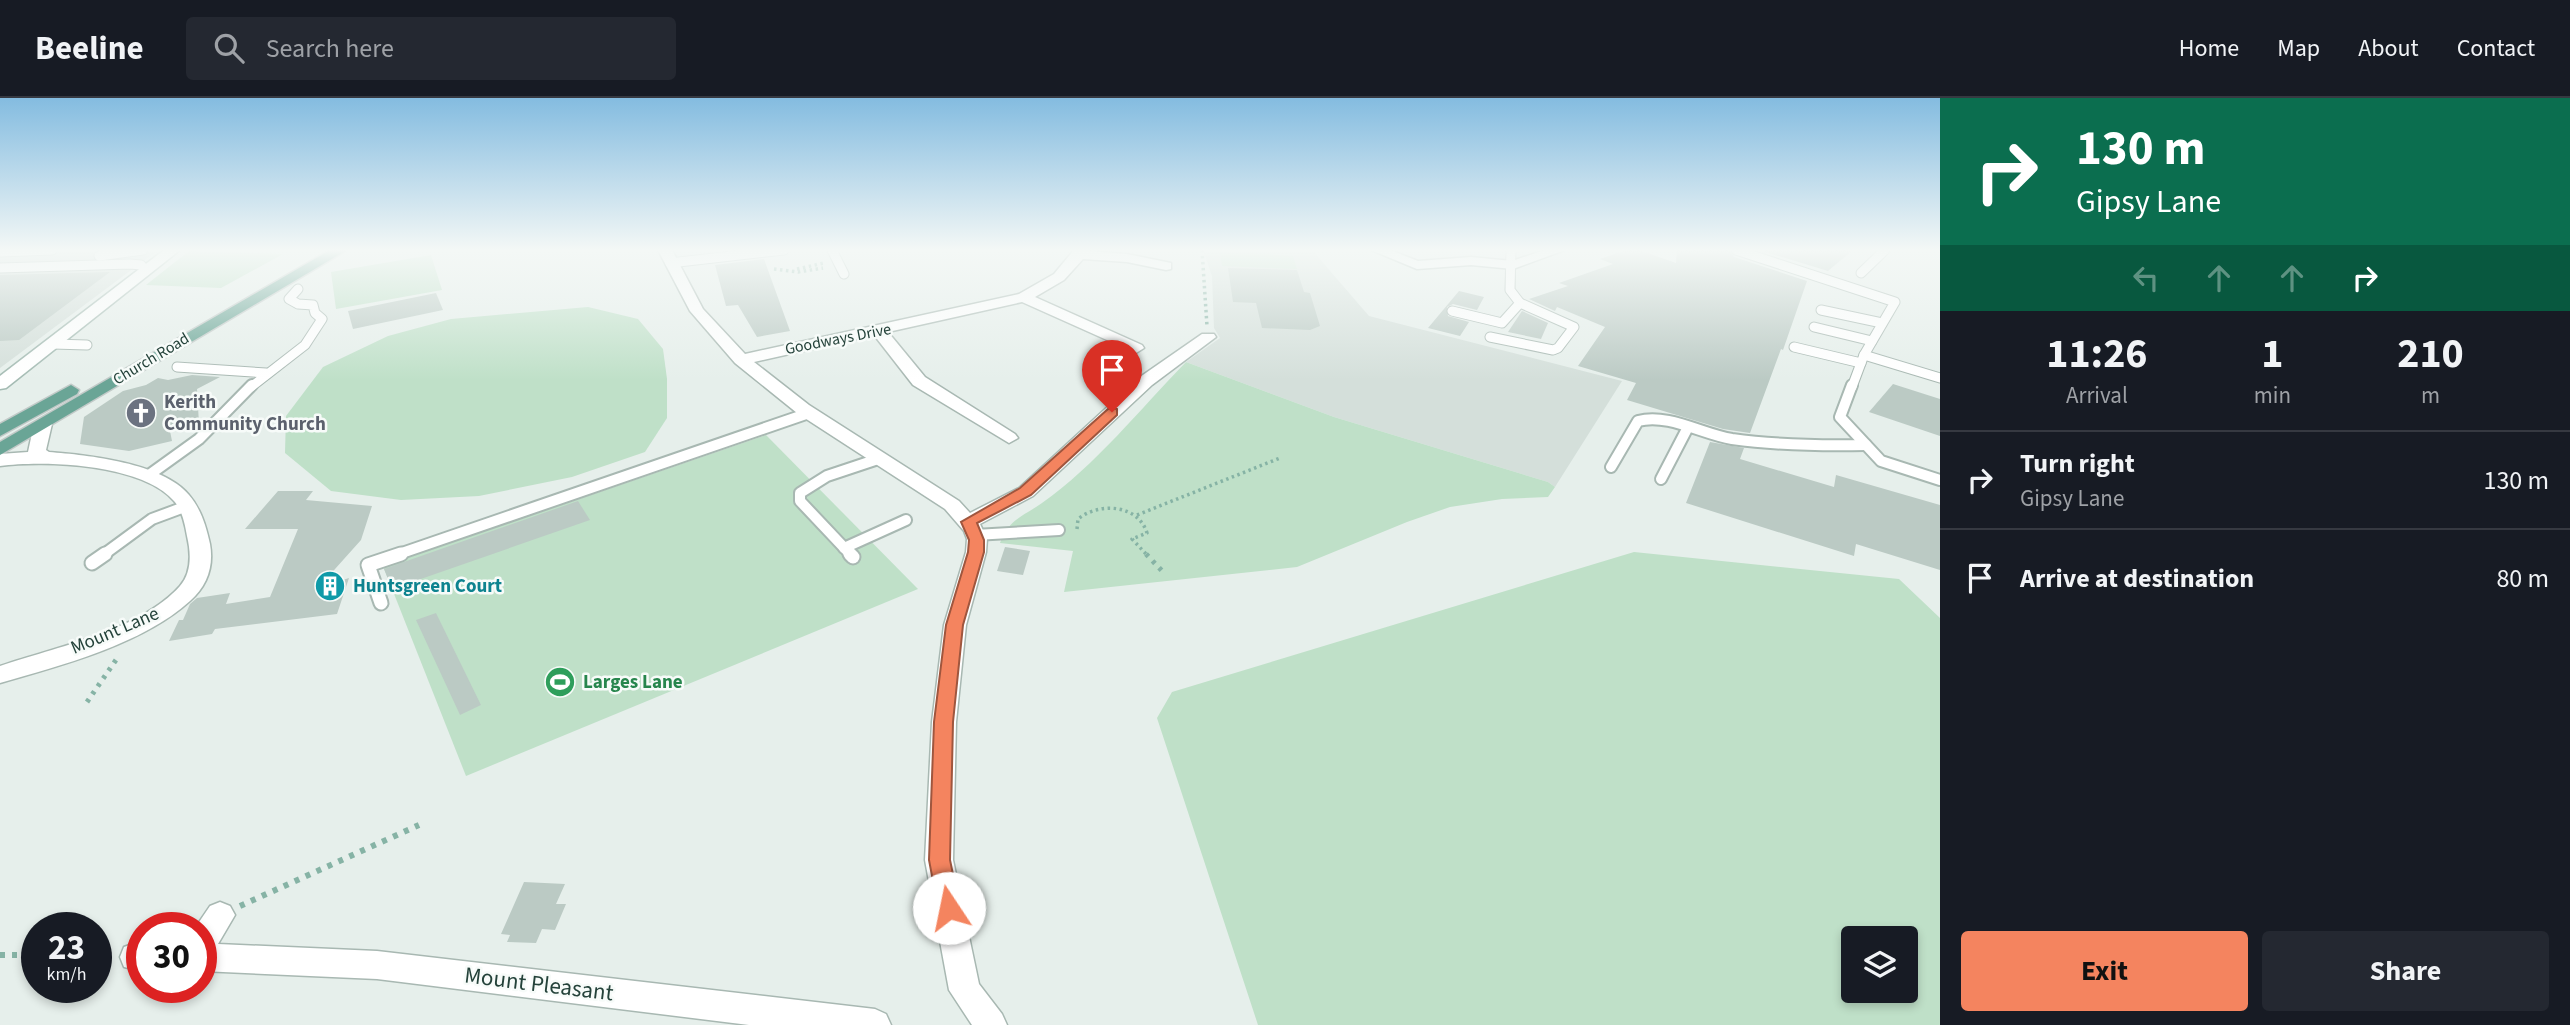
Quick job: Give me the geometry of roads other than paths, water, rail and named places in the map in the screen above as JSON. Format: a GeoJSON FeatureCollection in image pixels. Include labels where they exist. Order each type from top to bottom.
{"type":"FeatureCollection","features":[{"type":"Feature","properties":{"kind":"main road","name":"Church Road"},"geometry":{"type":"LineString","coordinates":[[0,431],[241,293]]}},
{"type":"Feature","properties":{"kind":"main road","name":"Church Road"},"geometry":{"type":"LineString","coordinates":[[0,450],[266,293]]}},
{"type":"Feature","properties":{"kind":"street"},"geometry":{"type":"LineString","coordinates":[[0,384],[118,293]]}},
{"type":"Feature","properties":{"kind":"street"},"geometry":{"type":"LineString","coordinates":[[688,293],[697,311],[741,360],[810,414],[952,505],[972,528],[976,552],[955,625],[944,722],[939,860],[965,990],[990,1025]]}},
{"type":"Feature","properties":{"kind":"street","name":"Goodways Drive"},"geometry":{"type":"LineString","coordinates":[[741,360],[879,331],[1031,293]]}},
{"type":"Feature","properties":{"kind":"street"},"geometry":{"type":"LineString","coordinates":[[1024,297],[1136,348]]}},
{"type":"Feature","properties":{"kind":"street"},"geometry":{"type":"LineString","coordinates":[[879,331],[919,381],[1009,438]]}},
{"type":"Feature","properties":{"kind":"street"},"geometry":{"type":"LineString","coordinates":[[972,528],[1026,492],[1146,381],[1208,337]]}},
{"type":"Feature","properties":{"kind":"street"},"geometry":{"type":"LineString","coordinates":[[41,456],[36,451],[43,424]]}},
{"type":"Feature","properties":{"kind":"street","name":"Mount Lane"},"geometry":{"type":"LineString","coordinates":[[0,460],[41,456],[149,475],[179,494],[187,506],[199,541],[201,569],[184,594],[167,609],[142,623],[0,675]]}},
{"type":"Feature","properties":{"kind":"street"},"geometry":{"type":"LineString","coordinates":[[217,920],[220,915]]}},
{"type":"Feature","properties":{"kind":"street","name":"Mount Pleasant"},"geometry":{"type":"LineString","coordinates":[[217,958],[377,965],[875,1025]]}},
{"type":"Feature","properties":{"kind":"lane"},"geometry":{"type":"LineString","coordinates":[[149,475],[200,439],[267,373],[305,345],[322,319],[313,305],[298,304],[289,299],[294,293]]}},
{"type":"Feature","properties":{"kind":"lane"},"geometry":{"type":"LineString","coordinates":[[1490,337],[1553,350],[1558,348],[1574,327],[1520,303],[1513,293]]}},
{"type":"Feature","properties":{"kind":"lane"},"geometry":{"type":"LineString","coordinates":[[1868,293],[1895,302],[1862,359],[1840,417],[1881,461],[1940,480]]}},
{"type":"Feature","properties":{"kind":"lane"},"geometry":{"type":"LineString","coordinates":[[1452,311],[1502,323],[1520,303]]}},
{"type":"Feature","properties":{"kind":"lane"},"geometry":{"type":"LineString","coordinates":[[1821,310],[1882,323]]}},
{"type":"Feature","properties":{"kind":"lane"},"geometry":{"type":"LineString","coordinates":[[1814,327],[1872,341]]}},
{"type":"Feature","properties":{"kind":"lane"},"geometry":{"type":"LineString","coordinates":[[53,344],[87,345]]}},
{"type":"Feature","properties":{"kind":"lane"},"geometry":{"type":"LineString","coordinates":[[1794,347],[1862,359],[1940,378]]}},
{"type":"Feature","properties":{"kind":"lane"},"geometry":{"type":"LineString","coordinates":[[177,367],[267,373]]}},
{"type":"Feature","properties":{"kind":"lane"},"geometry":{"type":"LineString","coordinates":[[381,603],[368,565],[810,414]]}},
{"type":"Feature","properties":{"kind":"lane"},"geometry":{"type":"LineString","coordinates":[[1611,467],[1640,419],[1658,420],[1711,435],[1762,442],[1866,445]]}},
{"type":"Feature","properties":{"kind":"lane"},"geometry":{"type":"LineString","coordinates":[[1661,479],[1687,429]]}},
{"type":"Feature","properties":{"kind":"lane"},"geometry":{"type":"LineString","coordinates":[[878,459],[849,468],[806,487],[800,493],[800,501],[848,552],[906,520]]}},
{"type":"Feature","properties":{"kind":"lane"},"geometry":{"type":"LineString","coordinates":[[92,563],[152,519],[187,506]]}},
{"type":"Feature","properties":{"kind":"lane"},"geometry":{"type":"LineString","coordinates":[[972,528],[1059,530]]}},
{"type":"Feature","properties":{"kind":"place","name":"Kerith Community Church"},"geometry":{"type":"Point","coordinates":[141,413]}},
{"type":"Feature","properties":{"kind":"place","name":"Huntsgreen Court"},"geometry":{"type":"Point","coordinates":[330,586]}},
{"type":"Feature","properties":{"kind":"place","name":"Larges Lane"},"geometry":{"type":"Point","coordinates":[560,682]}}]}
